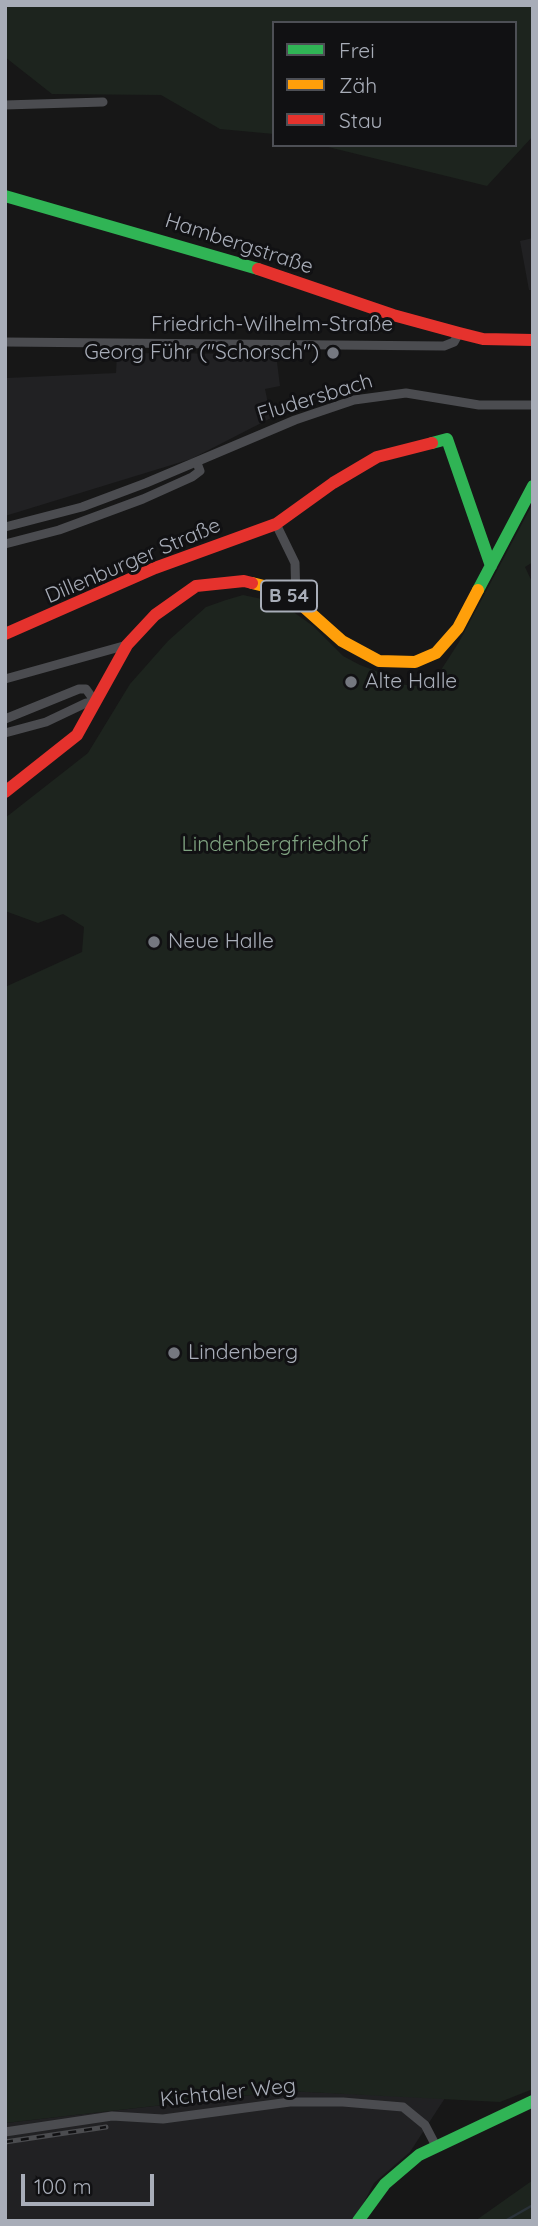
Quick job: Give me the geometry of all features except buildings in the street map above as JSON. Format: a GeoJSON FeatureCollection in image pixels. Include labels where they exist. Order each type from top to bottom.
{"type":"FeatureCollection","features":[{"type":"Feature","properties":{"kind":"street"},"geometry":{"type":"LineString","coordinates":[[5,104],[103,103]]}},
{"type":"Feature","properties":{"kind":"street","name":"Hambergstraße"},"geometry":{"type":"LineString","coordinates":[[5,196],[257,268],[393,315],[459,333]]}},
{"type":"Feature","properties":{"kind":"street"},"geometry":{"type":"LineString","coordinates":[[459,333],[483,339],[533,340]]}},
{"type":"Feature","properties":{"kind":"street","name":"Friedrich-Wilhelm-Straße"},"geometry":{"type":"LineString","coordinates":[[5,342],[443,346],[454,342],[459,333]]}},
{"type":"Feature","properties":{"kind":"street","name":"Fludersbach"},"geometry":{"type":"LineString","coordinates":[[5,544],[109,513],[202,467],[231,445],[295,420],[384,394],[432,395],[497,407],[533,405]]}},
{"type":"Feature","properties":{"kind":"street"},"geometry":{"type":"LineString","coordinates":[[296,600],[295,563],[276,524],[332,483],[377,457],[447,439],[491,566]]}},
{"type":"Feature","properties":{"kind":"street","name":"Fludersbach"},"geometry":{"type":"LineString","coordinates":[[5,527],[82,507],[202,467]]}},
{"type":"Feature","properties":{"kind":"street","name":"B 54"},"geometry":{"type":"LineString","coordinates":[[5,792],[76,735],[127,645],[155,615],[196,586],[244,580],[268,586],[296,600],[342,641],[379,661],[415,662],[436,653],[448,642],[532,487]]}},
{"type":"Feature","properties":{"kind":"street","name":"Dillenburger Straße"},"geometry":{"type":"LineString","coordinates":[[5,634],[155,568],[276,524]]}},
{"type":"Feature","properties":{"kind":"street"},"geometry":{"type":"LineString","coordinates":[[5,679],[127,645]]}},
{"type":"Feature","properties":{"kind":"street"},"geometry":{"type":"LineString","coordinates":[[5,719],[79,689],[86,688],[96,703]]}},
{"type":"Feature","properties":{"kind":"street"},"geometry":{"type":"LineString","coordinates":[[5,733],[46,722],[86,703],[96,703]]}},
{"type":"Feature","properties":{"kind":"street"},"geometry":{"type":"LineString","coordinates":[[358,2221],[371,2200],[398,2170],[436,2146],[533,2101]]}},
{"type":"Feature","properties":{"kind":"street","name":"Kichtaler Weg"},"geometry":{"type":"LineString","coordinates":[[5,2132],[112,2116],[163,2119],[290,2102],[343,2102],[403,2107],[425,2125],[436,2146]]}},
{"type":"Feature","properties":{"kind":"shaded area"},"geometry":{"type":"Polygon","coordinates":[[[533,238],[533,290],[529,290],[520,241],[533,238]]]}},
{"type":"Feature","properties":{"kind":"shaded area"},"geometry":{"type":"Polygon","coordinates":[[[117,353],[276,354],[280,386],[265,389],[271,418],[191,459],[5,516],[5,354],[7,378],[116,373],[117,353]]]}},
{"type":"Feature","properties":{"kind":"shaded area"},"geometry":{"type":"Polygon","coordinates":[[[286,2091],[445,2098],[410,2152],[374,2183],[354,2221],[5,2221],[5,2123],[286,2091]]]}},
{"type":"Feature","properties":{"kind":"green space"},"geometry":{"type":"Polygon","coordinates":[[[5,5],[533,5],[533,136],[487,186],[328,147],[517,147],[517,21],[272,21],[272,134],[220,129],[161,95],[52,94],[5,57],[5,5]]]}},
{"type":"Feature","properties":{"kind":"green space","name":"Lindenbergfriedhof"},"geometry":{"type":"Polygon","coordinates":[[[533,503],[533,562],[525,567],[533,584],[533,2089],[500,2102],[286,2091],[5,2123],[5,987],[82,952],[84,927],[63,914],[38,923],[5,911],[5,818],[88,753],[130,684],[168,641],[206,607],[226,600],[243,595],[281,603],[313,626],[343,656],[360,665],[397,679],[398,684],[416,686],[434,681],[459,642],[533,503]]]}},
{"type":"Feature","properties":{"kind":"green space"},"geometry":{"type":"Polygon","coordinates":[[[533,2180],[533,2221],[475,2221],[533,2180]]]}},
{"type":"Feature","properties":{"kind":"waterway"},"geometry":{"type":"LineString","coordinates":[[505,2221],[533,2205]]}},
{"type":"Feature","properties":{"kind":"railway"},"geometry":{"type":"LineString","coordinates":[[5,2142],[106,2127]]}},
{"type":"Feature","properties":{"kind":"traffic: fast"},"geometry":{"type":"LineString","coordinates":[[5,196],[258,269]]}},
{"type":"Feature","properties":{"kind":"traffic: fast"},"geometry":{"type":"LineString","coordinates":[[432,443],[447,439],[491,566]]}},
{"type":"Feature","properties":{"kind":"traffic: fast"},"geometry":{"type":"LineString","coordinates":[[478,590],[533,486]]}},
{"type":"Feature","properties":{"kind":"traffic: fast"},"geometry":{"type":"LineString","coordinates":[[358,2221],[385,2184],[419,2155],[533,2101]]}},
{"type":"Feature","properties":{"kind":"traffic: slow"},"geometry":{"type":"LineString","coordinates":[[252,583],[276,589],[296,600],[342,641],[379,661],[415,662],[436,653],[458,628],[478,590]]}},
{"type":"Feature","properties":{"kind":"traffic: jam"},"geometry":{"type":"LineString","coordinates":[[258,269],[393,315],[459,333],[483,339],[533,340]]}},
{"type":"Feature","properties":{"kind":"traffic: jam"},"geometry":{"type":"LineString","coordinates":[[5,634],[155,568],[276,524],[333,483],[377,457],[432,443]]}},
{"type":"Feature","properties":{"kind":"traffic: jam"},"geometry":{"type":"LineString","coordinates":[[5,792],[77,735],[127,645],[155,615],[196,586],[244,581],[252,583]]}},
{"type":"Feature","properties":{"kind":"place","name":"Georg Führ (\"Schorsch\")"},"geometry":{"type":"Point","coordinates":[333,353]}},
{"type":"Feature","properties":{"kind":"place","name":"Alte Halle"},"geometry":{"type":"Point","coordinates":[351,682]}},
{"type":"Feature","properties":{"kind":"place","name":"Neue Halle"},"geometry":{"type":"Point","coordinates":[154,942]}},
{"type":"Feature","properties":{"kind":"place","name":"Lindenberg"},"geometry":{"type":"Point","coordinates":[174,1353]}}]}
